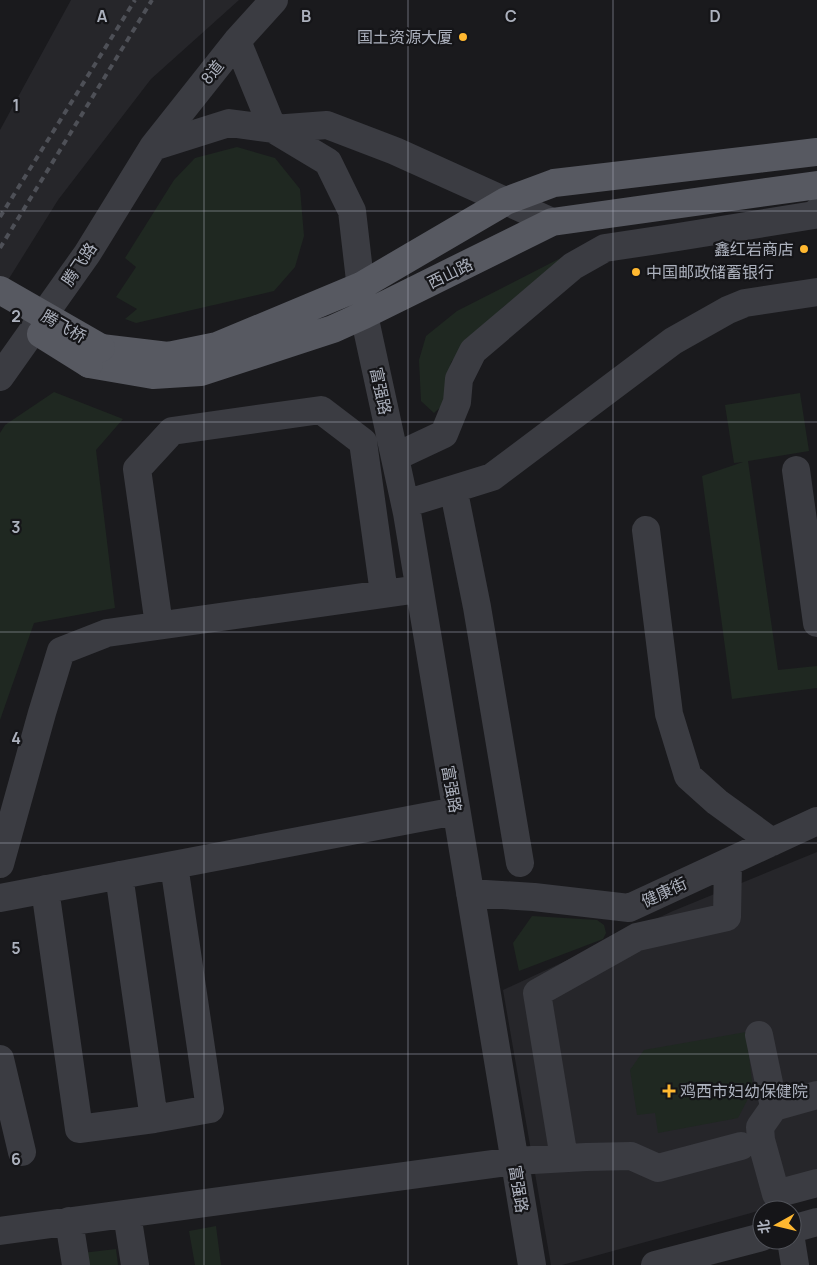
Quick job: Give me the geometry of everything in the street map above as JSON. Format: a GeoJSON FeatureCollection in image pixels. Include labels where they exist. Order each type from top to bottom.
{"type":"FeatureCollection","features":[{"type":"Feature","properties":{"kind":"main road","name":"西山路"},"geometry":{"type":"LineString","coordinates":[[95,356],[168,356],[217,346],[361,286],[506,201],[554,183],[817,152]]}},
{"type":"Feature","properties":{"kind":"main road","name":"西山路"},"geometry":{"type":"LineString","coordinates":[[95,356],[153,375],[201,372],[333,329],[552,222],[817,185]]}},
{"type":"Feature","properties":{"kind":"main road","name":"腾飞桥"},"geometry":{"type":"LineString","coordinates":[[0,290],[95,356]]}},
{"type":"Feature","properties":{"kind":"main road","name":"腾飞桥"},"geometry":{"type":"LineString","coordinates":[[0,307],[95,356]]}},
{"type":"Feature","properties":{"kind":"street","name":"8道"},"geometry":{"type":"LineString","coordinates":[[153,147],[237,41],[274,0]]}},
{"type":"Feature","properties":{"kind":"street"},"geometry":{"type":"LineString","coordinates":[[237,41],[273,129]]}},
{"type":"Feature","properties":{"kind":"street"},"geometry":{"type":"LineString","coordinates":[[153,147],[229,123],[273,129],[327,125],[395,151],[552,222]]}},
{"type":"Feature","properties":{"kind":"street","name":"富强路"},"geometry":{"type":"LineString","coordinates":[[273,129],[328,162],[352,211],[364,315],[405,504],[532,1265]]}},
{"type":"Feature","properties":{"kind":"street","name":"腾飞路"},"geometry":{"type":"LineString","coordinates":[[0,377],[87,254],[153,147]]}},
{"type":"Feature","properties":{"kind":"street"},"geometry":{"type":"LineString","coordinates":[[395,457],[444,434],[457,402],[459,379],[474,351],[574,266],[593,254],[605,248],[814,215],[817,212]]}},
{"type":"Feature","properties":{"kind":"street"},"geometry":{"type":"LineString","coordinates":[[405,504],[492,477],[674,341],[728,310],[744,303],[817,292]]}},
{"type":"Feature","properties":{"kind":"street"},"geometry":{"type":"LineString","coordinates":[[159,625],[137,469],[172,431],[322,410],[363,442],[384,594]]}},
{"type":"Feature","properties":{"kind":"street"},"geometry":{"type":"LineString","coordinates":[[796,470],[817,623]]}},
{"type":"Feature","properties":{"kind":"street"},"geometry":{"type":"LineString","coordinates":[[455,497],[477,607],[520,863]]}},
{"type":"Feature","properties":{"kind":"street"},"geometry":{"type":"LineString","coordinates":[[646,530],[669,714],[688,776],[717,802],[772,842]]}},
{"type":"Feature","properties":{"kind":"street"},"geometry":{"type":"LineString","coordinates":[[0,864],[61,651],[107,633],[419,588]]}},
{"type":"Feature","properties":{"kind":"street"},"geometry":{"type":"LineString","coordinates":[[0,898],[456,811]]}},
{"type":"Feature","properties":{"kind":"street","name":"健康街"},"geometry":{"type":"LineString","coordinates":[[470,893],[534,897],[629,908],[817,821]]}},
{"type":"Feature","properties":{"kind":"street"},"geometry":{"type":"LineString","coordinates":[[564,1158],[537,994],[637,938],[727,917],[728,862]]}},
{"type":"Feature","properties":{"kind":"street"},"geometry":{"type":"LineString","coordinates":[[45,890],[79,1129],[210,1109],[174,865]]}},
{"type":"Feature","properties":{"kind":"street"},"geometry":{"type":"LineString","coordinates":[[120,875],[154,1118]]}},
{"type":"Feature","properties":{"kind":"street"},"geometry":{"type":"LineString","coordinates":[[629,908],[637,938]]}},
{"type":"Feature","properties":{"kind":"street"},"geometry":{"type":"LineString","coordinates":[[759,1035],[774,1107]]}},
{"type":"Feature","properties":{"kind":"street"},"geometry":{"type":"LineString","coordinates":[[0,1059],[22,1152]]}},
{"type":"Feature","properties":{"kind":"street"},"geometry":{"type":"LineString","coordinates":[[817,1095],[774,1107],[760,1127],[761,1140],[776,1194],[817,1183]]}},
{"type":"Feature","properties":{"kind":"street"},"geometry":{"type":"LineString","coordinates":[[0,1231],[515,1161],[631,1156],[658,1168],[741,1146]]}},
{"type":"Feature","properties":{"kind":"street"},"geometry":{"type":"LineString","coordinates":[[127,1214],[134,1265]]}},
{"type":"Feature","properties":{"kind":"street"},"geometry":{"type":"LineString","coordinates":[[70,1221],[76,1265]]}},
{"type":"Feature","properties":{"kind":"street"},"geometry":{"type":"LineString","coordinates":[[802,1226],[817,1222]]}},
{"type":"Feature","properties":{"kind":"street"},"geometry":{"type":"LineString","coordinates":[[655,1265],[752,1240]]}},
{"type":"Feature","properties":{"kind":"street"},"geometry":{"type":"LineString","coordinates":[[792,1250],[794,1265]]}},
{"type":"Feature","properties":{"kind":"shaded area"},"geometry":{"type":"Polygon","coordinates":[[[71,0],[239,0],[151,79],[58,200],[0,293],[0,130],[71,0]]]}},
{"type":"Feature","properties":{"kind":"shaded area"},"geometry":{"type":"Polygon","coordinates":[[[237,147],[275,158],[300,189],[304,236],[295,267],[274,291],[136,323],[125,319],[137,309],[116,297],[136,267],[125,258],[174,180],[195,158],[237,147]]]}},
{"type":"Feature","properties":{"kind":"shaded area"},"geometry":{"type":"Polygon","coordinates":[[[586,245],[503,307],[451,362],[444,404],[434,413],[421,401],[419,360],[426,336],[457,311],[586,245]]]}},
{"type":"Feature","properties":{"kind":"shaded area"},"geometry":{"type":"Polygon","coordinates":[[[54,392],[123,419],[96,450],[115,608],[34,623],[0,720],[0,433],[5,425],[54,392]]]}},
{"type":"Feature","properties":{"kind":"shaded area"},"geometry":{"type":"Polygon","coordinates":[[[800,393],[809,451],[748,461],[778,670],[817,666],[817,688],[732,699],[702,476],[743,462],[734,463],[725,405],[800,393]]]}},
{"type":"Feature","properties":{"kind":"shaded area","name":"鸡西市妇幼保健院"},"geometry":{"type":"Polygon","coordinates":[[[817,852],[817,1192],[792,1200],[752,1200],[752,1213],[562,1265],[551,1265],[503,990],[673,911],[817,852]]]}},
{"type":"Feature","properties":{"kind":"shaded area"},"geometry":{"type":"Polygon","coordinates":[[[532,916],[597,920],[604,925],[606,933],[603,939],[519,971],[513,943],[532,916]]]}},
{"type":"Feature","properties":{"kind":"shaded area"},"geometry":{"type":"Polygon","coordinates":[[[746,1032],[753,1089],[738,1118],[658,1133],[655,1113],[637,1115],[630,1070],[644,1050],[746,1032]]]}},
{"type":"Feature","properties":{"kind":"shaded area"},"geometry":{"type":"Polygon","coordinates":[[[216,1226],[221,1265],[195,1265],[189,1231],[216,1226]]]}},
{"type":"Feature","properties":{"kind":"shaded area"},"geometry":{"type":"Polygon","coordinates":[[[116,1249],[118,1265],[84,1265],[82,1253],[116,1249]]]}},
{"type":"Feature","properties":{"kind":"railway"},"geometry":{"type":"LineString","coordinates":[[0,217],[135,0]]}},
{"type":"Feature","properties":{"kind":"railway"},"geometry":{"type":"LineString","coordinates":[[0,248],[152,0]]}},
{"type":"Feature","properties":{"kind":"place","name":"国土资源大厦"},"geometry":{"type":"Point","coordinates":[463,37]}},
{"type":"Feature","properties":{"kind":"place","name":"鑫红岩商店"},"geometry":{"type":"Point","coordinates":[804,249]}},
{"type":"Feature","properties":{"kind":"place","name":"中国邮政储蓄银行"},"geometry":{"type":"Point","coordinates":[636,272]}},
{"type":"Feature","properties":{"kind":"place","name":"鸡西市妇幼保健院"},"geometry":{"type":"Point","coordinates":[669,1091]}}]}
